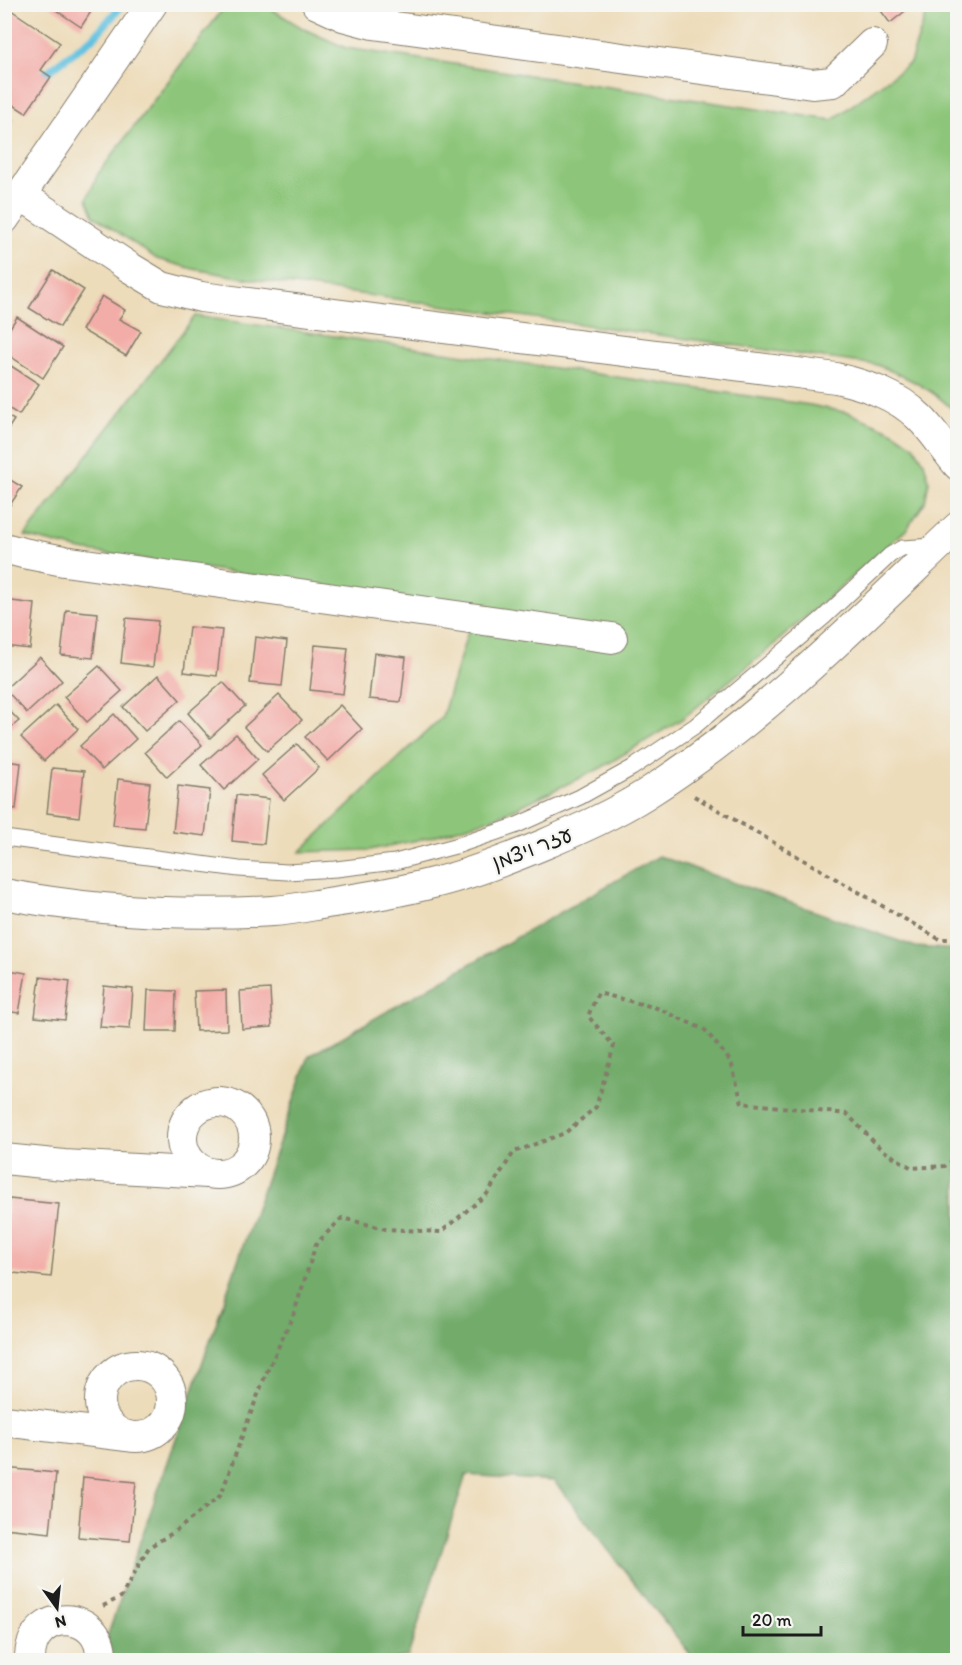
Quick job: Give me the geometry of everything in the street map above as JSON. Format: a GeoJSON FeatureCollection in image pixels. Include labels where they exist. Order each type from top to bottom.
{"type":"FeatureCollection","features":[{"type":"Feature","properties":{"kind":"street"},"geometry":{"type":"LineString","coordinates":[[152,4],[13,207],[162,287],[201,297],[836,378],[863,384],[892,396],[919,417],[957,465]]}},
{"type":"Feature","properties":{"kind":"street"},"geometry":{"type":"LineString","coordinates":[[317,4],[343,16],[373,24],[812,84],[833,82],[872,44]]}},
{"type":"Feature","properties":{"kind":"street","name":"עזר ויצמן"},"geometry":{"type":"LineString","coordinates":[[4,894],[105,909],[186,913],[276,911],[358,899],[434,883],[512,858],[592,824],[646,794],[715,744],[838,641],[947,536]]}},
{"type":"Feature","properties":{"kind":"street"},"geometry":{"type":"LineString","coordinates":[[4,548],[64,561],[612,638]]}},
{"type":"Feature","properties":{"kind":"street"},"geometry":{"type":"LineString","coordinates":[[4,1159],[218,1174],[229,1172],[239,1168],[246,1160],[254,1141],[250,1122],[237,1108],[228,1104],[218,1102],[199,1107],[186,1121],[182,1131],[184,1152],[190,1162],[208,1173]]}},
{"type":"Feature","properties":{"kind":"street"},"geometry":{"type":"LineString","coordinates":[[144,1168],[170,1155],[182,1142]]}},
{"type":"Feature","properties":{"kind":"street"},"geometry":{"type":"LineString","coordinates":[[18,1422],[127,1436],[148,1435],[165,1422],[172,1404],[168,1385],[163,1377],[147,1367],[137,1365],[118,1370],[104,1384],[101,1394],[100,1405],[103,1415],[109,1424],[127,1436]]}},
{"type":"Feature","properties":{"kind":"street"},"geometry":{"type":"LineString","coordinates":[[18,1422],[68,1420],[85,1413],[101,1394]]}},
{"type":"Feature","properties":{"kind":"street"},"geometry":{"type":"LineString","coordinates":[[27,1657],[39,1631],[56,1621],[66,1620],[85,1625],[92,1632],[101,1649],[101,1660]]}},
{"type":"Feature","properties":{"kind":"lane"},"geometry":{"type":"LineString","coordinates":[[4,838],[239,869],[286,872],[395,862],[459,845],[515,826],[580,797],[632,768],[695,726],[728,699],[824,617],[890,555],[902,548],[947,536]]}},
{"type":"Feature","properties":{"kind":"path"},"geometry":{"type":"LineString","coordinates":[[667,779],[939,939],[957,939]]}},
{"type":"Feature","properties":{"kind":"path"},"geometry":{"type":"LineString","coordinates":[[76,1621],[121,1597],[149,1547],[176,1531],[221,1495],[266,1374],[294,1313],[316,1244],[342,1218],[386,1229],[441,1232],[488,1194],[514,1152],[565,1133],[596,1107],[614,1046],[588,1016],[598,993],[657,1008],[705,1030],[731,1062],[742,1103],[847,1114],[881,1149],[912,1168],[945,1166],[957,1156]]}},
{"type":"Feature","properties":{"kind":"green space"},"geometry":{"type":"Polygon","coordinates":[[[226,5],[265,5],[304,29],[346,48],[832,120],[910,63],[929,5],[957,5],[957,414],[930,391],[877,365],[250,279],[193,269],[157,259],[94,216],[87,199],[98,174],[226,5]]]}},
{"type":"Feature","properties":{"kind":"green space"},"geometry":{"type":"Polygon","coordinates":[[[195,316],[810,405],[849,413],[892,431],[914,446],[924,462],[929,481],[925,502],[907,529],[763,654],[682,719],[601,768],[497,817],[427,838],[370,850],[300,852],[442,717],[475,608],[81,550],[25,536],[195,316]]]}},
{"type":"Feature","properties":{"kind":"green space"},"geometry":{"type":"Polygon","coordinates":[[[659,856],[916,947],[957,950],[957,1660],[688,1660],[690,1654],[554,1481],[466,1475],[408,1656],[392,1660],[99,1660],[309,1056],[659,856]]]}},
{"type":"Feature","properties":{"kind":"building"},"geometry":{"type":"Polygon","coordinates":[[[47,4],[96,4],[81,27],[47,4]]]}},
{"type":"Feature","properties":{"kind":"building"},"geometry":{"type":"Polygon","coordinates":[[[876,4],[914,4],[890,23],[876,4]]]}},
{"type":"Feature","properties":{"kind":"building"},"geometry":{"type":"Polygon","coordinates":[[[11,10],[60,43],[41,70],[51,77],[26,113],[4,99],[4,20],[11,10]]]}},
{"type":"Feature","properties":{"kind":"building"},"geometry":{"type":"Polygon","coordinates":[[[4,113],[14,120],[4,134],[4,113]]]}},
{"type":"Feature","properties":{"kind":"building"},"geometry":{"type":"Polygon","coordinates":[[[53,270],[84,290],[60,327],[29,308],[53,270]]]}},
{"type":"Feature","properties":{"kind":"building"},"geometry":{"type":"Polygon","coordinates":[[[102,296],[125,310],[119,319],[141,331],[126,356],[82,330],[102,296]]]}},
{"type":"Feature","properties":{"kind":"building"},"geometry":{"type":"Polygon","coordinates":[[[17,317],[63,347],[43,378],[4,352],[4,337],[17,317]]]}},
{"type":"Feature","properties":{"kind":"building"},"geometry":{"type":"Polygon","coordinates":[[[5,362],[39,384],[19,415],[5,406],[5,362]]]}},
{"type":"Feature","properties":{"kind":"building"},"geometry":{"type":"Polygon","coordinates":[[[4,414],[14,420],[4,435],[4,414]]]}},
{"type":"Feature","properties":{"kind":"building"},"geometry":{"type":"Polygon","coordinates":[[[4,476],[22,487],[4,514],[4,476]]]}},
{"type":"Feature","properties":{"kind":"building"},"geometry":{"type":"Polygon","coordinates":[[[4,600],[35,604],[30,649],[4,646],[4,600]]]}},
{"type":"Feature","properties":{"kind":"building"},"geometry":{"type":"Polygon","coordinates":[[[66,610],[98,613],[93,658],[61,655],[66,610]]]}},
{"type":"Feature","properties":{"kind":"building"},"geometry":{"type":"Polygon","coordinates":[[[126,618],[158,621],[153,667],[121,663],[126,618]]]}},
{"type":"Feature","properties":{"kind":"building"},"geometry":{"type":"Polygon","coordinates":[[[189,627],[222,630],[217,676],[184,672],[189,627]]]}},
{"type":"Feature","properties":{"kind":"building"},"geometry":{"type":"Polygon","coordinates":[[[255,637],[287,641],[282,686],[250,683],[255,637]]]}},
{"type":"Feature","properties":{"kind":"building"},"geometry":{"type":"Polygon","coordinates":[[[315,645],[348,648],[343,694],[310,690],[315,645]]]}},
{"type":"Feature","properties":{"kind":"building"},"geometry":{"type":"Polygon","coordinates":[[[374,653],[406,657],[401,702],[369,699],[374,653]]]}},
{"type":"Feature","properties":{"kind":"building"},"geometry":{"type":"Polygon","coordinates":[[[40,657],[62,681],[27,713],[5,689],[40,657]]]}},
{"type":"Feature","properties":{"kind":"building"},"geometry":{"type":"Polygon","coordinates":[[[99,666],[122,691],[87,722],[64,697],[99,666]]]}},
{"type":"Feature","properties":{"kind":"building"},"geometry":{"type":"Polygon","coordinates":[[[158,675],[180,700],[145,731],[123,707],[158,675]]]}},
{"type":"Feature","properties":{"kind":"building"},"geometry":{"type":"Polygon","coordinates":[[[223,682],[245,706],[210,738],[188,713],[223,682]]]}},
{"type":"Feature","properties":{"kind":"building"},"geometry":{"type":"Polygon","coordinates":[[[279,695],[302,720],[267,751],[244,727],[279,695]]]}},
{"type":"Feature","properties":{"kind":"building"},"geometry":{"type":"Polygon","coordinates":[[[4,705],[19,721],[4,733],[4,705]]]}},
{"type":"Feature","properties":{"kind":"building"},"geometry":{"type":"Polygon","coordinates":[[[56,705],[78,729],[44,761],[21,737],[56,705]]]}},
{"type":"Feature","properties":{"kind":"building"},"geometry":{"type":"Polygon","coordinates":[[[340,705],[362,729],[328,761],[305,737],[340,705]]]}},
{"type":"Feature","properties":{"kind":"building"},"geometry":{"type":"Polygon","coordinates":[[[114,714],[136,739],[102,770],[80,746],[114,714]]]}},
{"type":"Feature","properties":{"kind":"building"},"geometry":{"type":"Polygon","coordinates":[[[179,721],[202,745],[167,777],[145,752],[179,721]]]}},
{"type":"Feature","properties":{"kind":"building"},"geometry":{"type":"Polygon","coordinates":[[[236,734],[258,759],[224,790],[201,765],[236,734]]]}},
{"type":"Feature","properties":{"kind":"building"},"geometry":{"type":"Polygon","coordinates":[[[297,744],[319,768],[284,800],[262,775],[297,744]]]}},
{"type":"Feature","properties":{"kind":"building"},"geometry":{"type":"Polygon","coordinates":[[[4,761],[21,763],[16,809],[4,808],[4,761]]]}},
{"type":"Feature","properties":{"kind":"building"},"geometry":{"type":"Polygon","coordinates":[[[52,768],[84,771],[79,817],[47,813],[52,768]]]}},
{"type":"Feature","properties":{"kind":"building"},"geometry":{"type":"Polygon","coordinates":[[[118,779],[150,783],[145,828],[113,825],[118,779]]]}},
{"type":"Feature","properties":{"kind":"building"},"geometry":{"type":"Polygon","coordinates":[[[178,786],[210,790],[205,836],[173,832],[178,786]]]}},
{"type":"Feature","properties":{"kind":"building"},"geometry":{"type":"Polygon","coordinates":[[[236,795],[269,799],[264,844],[232,841],[236,795]]]}},
{"type":"Feature","properties":{"kind":"building"},"geometry":{"type":"Polygon","coordinates":[[[4,969],[26,973],[19,1013],[4,1011],[4,969]]]}},
{"type":"Feature","properties":{"kind":"building"},"geometry":{"type":"Polygon","coordinates":[[[40,977],[70,981],[65,1020],[35,1017],[40,977]]]}},
{"type":"Feature","properties":{"kind":"building"},"geometry":{"type":"Polygon","coordinates":[[[104,986],[133,989],[130,1029],[100,1027],[104,986]]]}},
{"type":"Feature","properties":{"kind":"building"},"geometry":{"type":"Polygon","coordinates":[[[270,989],[272,1027],[242,1029],[240,991],[270,989]]]}},
{"type":"Feature","properties":{"kind":"building"},"geometry":{"type":"Polygon","coordinates":[[[148,990],[176,991],[175,1031],[146,1031],[148,990]]]}},
{"type":"Feature","properties":{"kind":"building"},"geometry":{"type":"Polygon","coordinates":[[[226,990],[227,1030],[196,1031],[194,991],[226,990]]]}},
{"type":"Feature","properties":{"kind":"building"},"geometry":{"type":"Polygon","coordinates":[[[9,1199],[59,1204],[51,1277],[4,1272],[4,1237],[9,1199]]]}},
{"type":"Feature","properties":{"kind":"building"},"geometry":{"type":"Polygon","coordinates":[[[4,1468],[56,1473],[50,1533],[4,1528],[4,1468]]]}},
{"type":"Feature","properties":{"kind":"building"},"geometry":{"type":"Polygon","coordinates":[[[83,1477],[136,1482],[130,1541],[78,1537],[83,1477]]]}},
{"type":"Feature","properties":{"kind":"waterway"},"geometry":{"type":"LineString","coordinates":[[39,78],[94,37],[123,4]]}}]}
